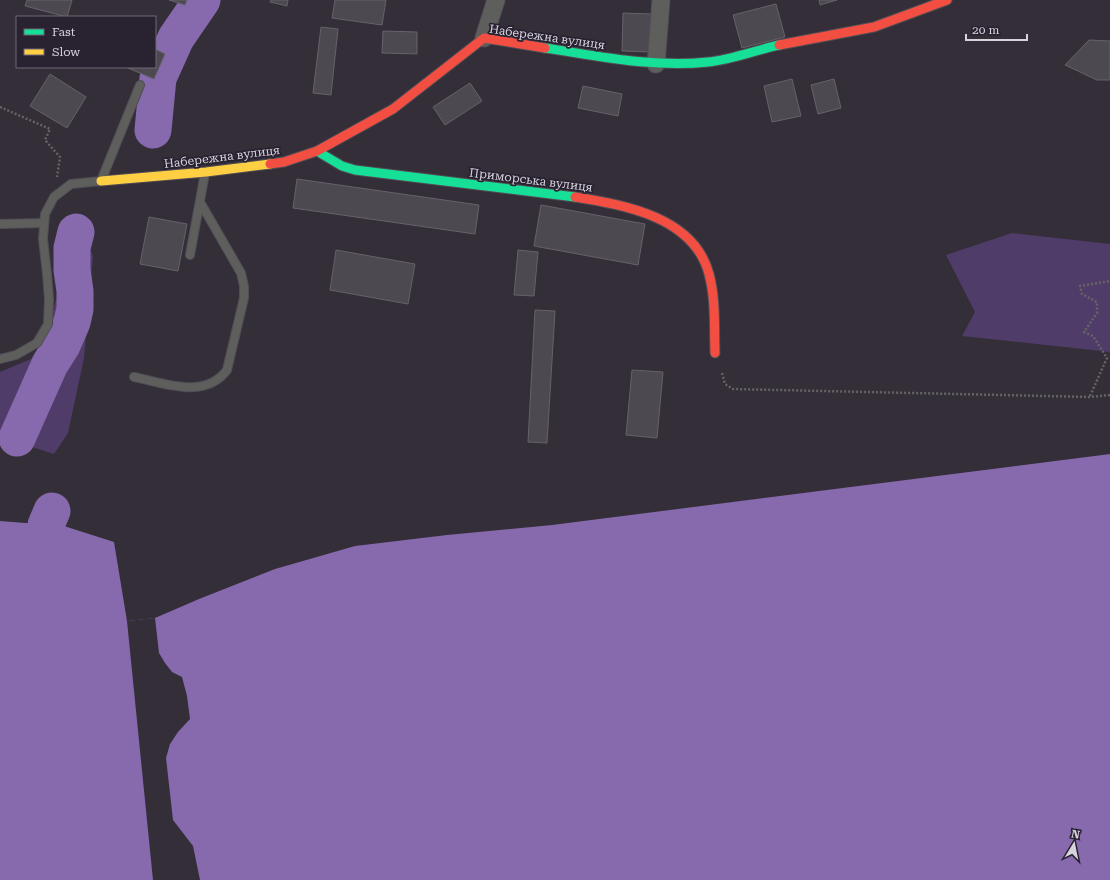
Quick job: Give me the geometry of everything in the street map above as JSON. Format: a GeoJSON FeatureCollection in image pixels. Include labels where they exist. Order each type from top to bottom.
{"type":"FeatureCollection","features":[{"type":"Feature","properties":{"kind":"street"},"geometry":{"type":"LineString","coordinates":[[484,38],[496,0]]}},
{"type":"Feature","properties":{"kind":"street"},"geometry":{"type":"LineString","coordinates":[[656,64],[661,0]]}},
{"type":"Feature","properties":{"kind":"street","name":"Набережна вулиця"},"geometry":{"type":"LineString","coordinates":[[101,181],[206,172],[284,162],[317,151],[393,109],[484,38],[656,64],[709,62],[776,46],[874,27],[947,0]]}},
{"type":"Feature","properties":{"kind":"street","name":"Приморська вулиця"},"geometry":{"type":"LineString","coordinates":[[317,151],[346,168],[426,180],[562,194],[638,210],[664,221],[685,233],[699,249],[708,270],[712,283],[715,354]]}},
{"type":"Feature","properties":{"kind":"lane"},"geometry":{"type":"LineString","coordinates":[[0,360],[16,355],[37,343],[48,324],[48,293],[43,239],[45,214],[54,197],[71,184],[101,181],[140,85]]}},
{"type":"Feature","properties":{"kind":"lane"},"geometry":{"type":"LineString","coordinates":[[190,255],[206,172]]}},
{"type":"Feature","properties":{"kind":"lane"},"geometry":{"type":"LineString","coordinates":[[134,377],[182,387],[198,388],[212,384],[221,378],[227,370],[244,298],[244,286],[241,273],[200,202]]}},
{"type":"Feature","properties":{"kind":"lane"},"geometry":{"type":"LineString","coordinates":[[0,224],[44,223]]}},
{"type":"Feature","properties":{"kind":"path"},"geometry":{"type":"LineString","coordinates":[[0,107],[50,129],[46,140],[60,157],[54,197]]}},
{"type":"Feature","properties":{"kind":"path"},"geometry":{"type":"LineString","coordinates":[[1090,396],[1107,358],[1093,336],[1084,332],[1097,313],[1097,302],[1082,294],[1080,286],[1110,281]]}},
{"type":"Feature","properties":{"kind":"path"},"geometry":{"type":"LineString","coordinates":[[715,354],[725,384],[733,389],[1110,396]]}},
{"type":"Feature","properties":{"kind":"shaded area"},"geometry":{"type":"Polygon","coordinates":[[[67,226],[83,233],[93,256],[84,358],[68,433],[54,454],[0,437],[0,372],[31,359],[46,336],[59,289],[59,233],[67,226]]]}},
{"type":"Feature","properties":{"kind":"shaded area"},"geometry":{"type":"Polygon","coordinates":[[[1012,233],[1110,244],[1110,352],[962,336],[975,312],[946,255],[1012,233]]]}},
{"type":"Feature","properties":{"kind":"shaded area"},"geometry":{"type":"Polygon","coordinates":[[[1110,454],[1110,880],[0,880],[0,521],[64,526],[114,542],[127,621],[155,618],[275,569],[355,546],[552,525],[1110,454]]]}},
{"type":"Feature","properties":{"kind":"pier"},"geometry":{"type":"Polygon","coordinates":[[[155,618],[159,653],[172,672],[182,677],[187,696],[190,719],[178,732],[170,744],[166,758],[173,820],[193,846],[200,880],[153,880],[127,621],[155,618]]]}},
{"type":"Feature","properties":{"kind":"building"},"geometry":{"type":"Polygon","coordinates":[[[27,0],[72,0],[67,16],[25,6],[27,0]]]}},
{"type":"Feature","properties":{"kind":"building"},"geometry":{"type":"Polygon","coordinates":[[[169,0],[187,0],[185,5],[169,0]]]}},
{"type":"Feature","properties":{"kind":"building"},"geometry":{"type":"Polygon","coordinates":[[[271,0],[288,0],[287,6],[270,2],[271,0]]]}},
{"type":"Feature","properties":{"kind":"building"},"geometry":{"type":"Polygon","coordinates":[[[335,0],[386,0],[382,25],[332,18],[335,0]]]}},
{"type":"Feature","properties":{"kind":"building"},"geometry":{"type":"Polygon","coordinates":[[[819,0],[837,0],[820,5],[819,0]]]}},
{"type":"Feature","properties":{"kind":"building"},"geometry":{"type":"Polygon","coordinates":[[[776,4],[785,37],[742,48],[733,15],[776,4]]]}},
{"type":"Feature","properties":{"kind":"building"},"geometry":{"type":"Polygon","coordinates":[[[623,13],[652,14],[650,52],[622,51],[623,13]]]}},
{"type":"Feature","properties":{"kind":"building"},"geometry":{"type":"Polygon","coordinates":[[[321,27],[338,29],[331,95],[313,93],[321,27]]]}},
{"type":"Feature","properties":{"kind":"building"},"geometry":{"type":"Polygon","coordinates":[[[383,31],[417,32],[417,54],[382,53],[383,31]]]}},
{"type":"Feature","properties":{"kind":"building"},"geometry":{"type":"Polygon","coordinates":[[[1089,40],[1110,41],[1110,80],[1097,80],[1065,65],[1089,40]]]}},
{"type":"Feature","properties":{"kind":"building"},"geometry":{"type":"Polygon","coordinates":[[[156,50],[165,54],[154,79],[128,68],[156,68],[156,50]]]}},
{"type":"Feature","properties":{"kind":"building"},"geometry":{"type":"Polygon","coordinates":[[[50,74],[86,97],[67,128],[30,106],[50,74]]]}},
{"type":"Feature","properties":{"kind":"building"},"geometry":{"type":"Polygon","coordinates":[[[792,79],[801,116],[772,122],[764,86],[792,79]]]}},
{"type":"Feature","properties":{"kind":"building"},"geometry":{"type":"Polygon","coordinates":[[[834,79],[841,108],[818,114],[811,85],[834,79]]]}},
{"type":"Feature","properties":{"kind":"building"},"geometry":{"type":"Polygon","coordinates":[[[470,83],[482,101],[445,125],[433,107],[470,83]]]}},
{"type":"Feature","properties":{"kind":"building"},"geometry":{"type":"Polygon","coordinates":[[[583,86],[622,94],[618,116],[578,108],[583,86]]]}},
{"type":"Feature","properties":{"kind":"building"},"geometry":{"type":"Polygon","coordinates":[[[297,179],[479,205],[475,234],[293,208],[297,179]]]}},
{"type":"Feature","properties":{"kind":"building"},"geometry":{"type":"Polygon","coordinates":[[[541,205],[645,224],[638,265],[534,246],[541,205]]]}},
{"type":"Feature","properties":{"kind":"building"},"geometry":{"type":"Polygon","coordinates":[[[149,217],[187,224],[178,271],[140,264],[149,217]]]}},
{"type":"Feature","properties":{"kind":"building"},"geometry":{"type":"Polygon","coordinates":[[[336,250],[415,264],[408,304],[330,290],[336,250]]]}},
{"type":"Feature","properties":{"kind":"building"},"geometry":{"type":"Polygon","coordinates":[[[518,250],[538,252],[534,296],[514,295],[518,250]]]}},
{"type":"Feature","properties":{"kind":"building"},"geometry":{"type":"Polygon","coordinates":[[[535,310],[555,311],[547,443],[528,442],[535,310]]]}},
{"type":"Feature","properties":{"kind":"building"},"geometry":{"type":"Polygon","coordinates":[[[632,370],[663,372],[657,438],[626,435],[632,370]]]}},
{"type":"Feature","properties":{"kind":"waterway"},"geometry":{"type":"LineString","coordinates":[[153,130],[158,78],[176,38],[202,0]]}},
{"type":"Feature","properties":{"kind":"waterway"},"geometry":{"type":"LineString","coordinates":[[17,438],[50,364],[62,345],[72,322],[75,309],[72,248],[76,232]]}},
{"type":"Feature","properties":{"kind":"waterway"},"geometry":{"type":"LineString","coordinates":[[46,525],[52,511]]}},
{"type":"Feature","properties":{"kind":"traffic: fast"},"geometry":{"type":"LineString","coordinates":[[545,48],[606,58],[646,62],[687,63],[726,59],[779,45]]}},
{"type":"Feature","properties":{"kind":"traffic: fast"},"geometry":{"type":"LineString","coordinates":[[317,151],[342,166],[355,170],[575,197]]}},
{"type":"Feature","properties":{"kind":"traffic: slow"},"geometry":{"type":"LineString","coordinates":[[101,181],[206,172],[270,164]]}},
{"type":"Feature","properties":{"kind":"traffic: jam"},"geometry":{"type":"LineString","coordinates":[[779,45],[874,27],[947,0]]}},
{"type":"Feature","properties":{"kind":"traffic: jam"},"geometry":{"type":"LineString","coordinates":[[270,164],[284,162],[317,151],[393,109],[484,38],[545,48]]}},
{"type":"Feature","properties":{"kind":"traffic: jam"},"geometry":{"type":"LineString","coordinates":[[575,197],[615,204],[655,217],[673,227],[689,239],[701,255],[709,274],[714,304],[715,353]]}}]}
